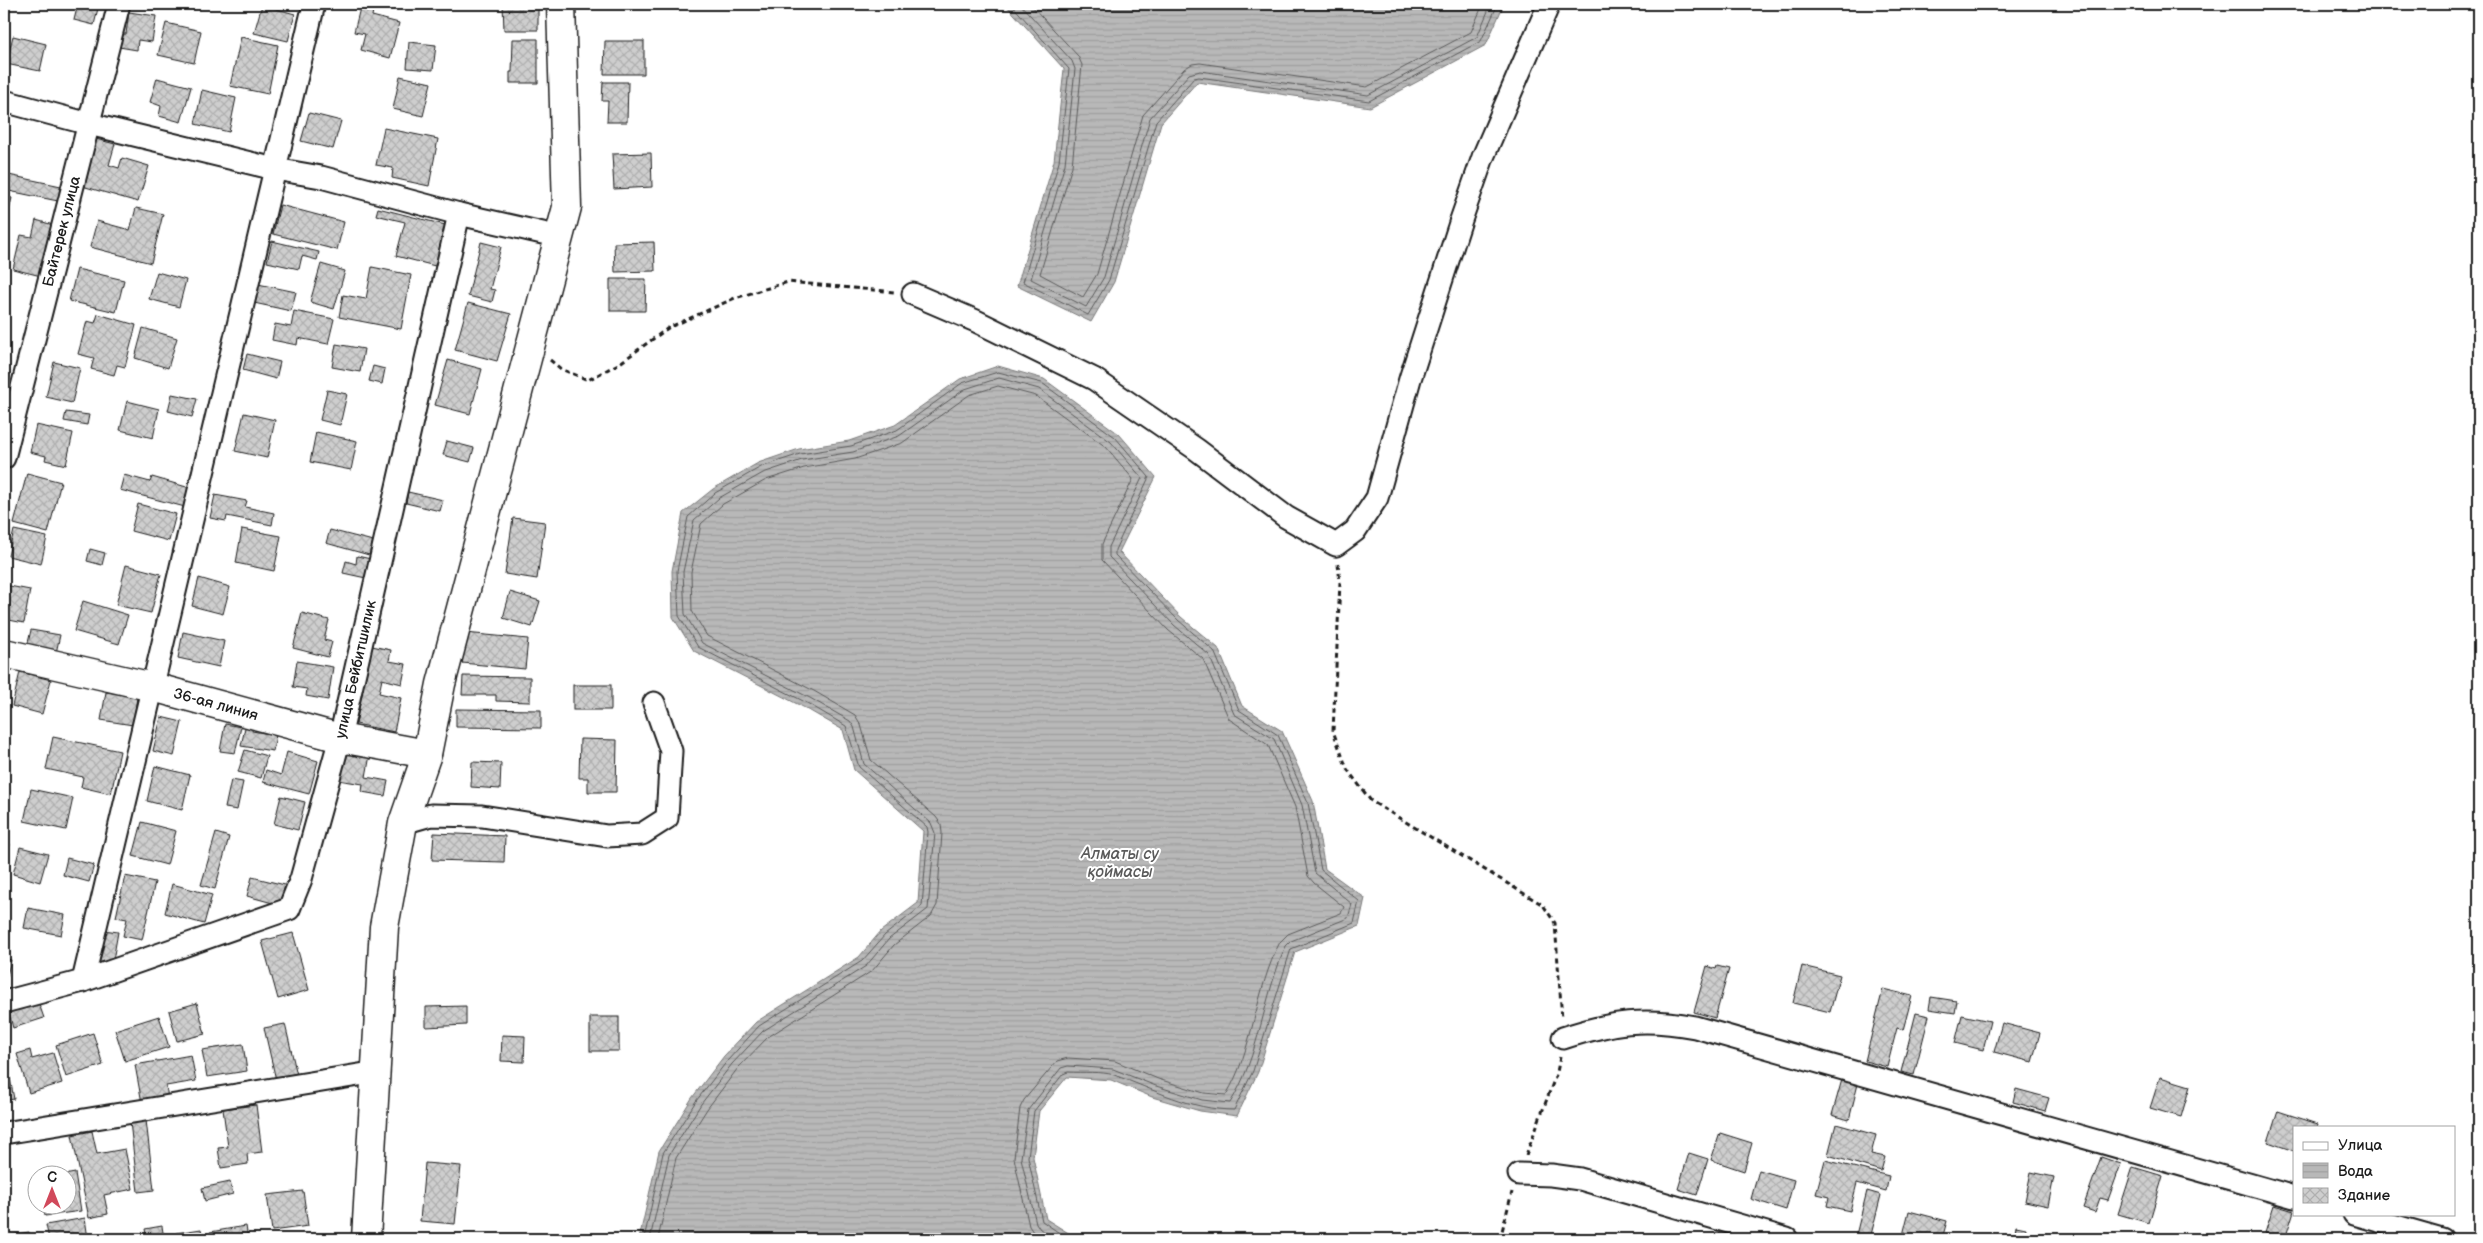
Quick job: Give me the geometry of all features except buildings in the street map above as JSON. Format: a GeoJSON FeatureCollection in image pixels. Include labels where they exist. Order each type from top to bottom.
{"type":"FeatureCollection","features":[{"type":"Feature","properties":{"kind":"street","name":"Байтерек улица"},"geometry":{"type":"LineString","coordinates":[[4,458],[119,4]]}},
{"type":"Feature","properties":{"kind":"street"},"geometry":{"type":"LineString","coordinates":[[4,1002],[83,981],[314,4]]}},
{"type":"Feature","properties":{"kind":"street"},"geometry":{"type":"LineString","coordinates":[[366,1239],[384,927],[403,823],[427,754],[441,684],[567,207],[561,4]]}},
{"type":"Feature","properties":{"kind":"street"},"geometry":{"type":"LineString","coordinates":[[913,294],[976,321],[1094,378],[1196,449],[1286,517],[1336,545],[1355,532],[1377,498],[1410,378],[1464,211],[1483,157],[1549,4]]}},
{"type":"Feature","properties":{"kind":"street"},"geometry":{"type":"LineString","coordinates":[[4,101],[89,124],[275,169],[322,177],[459,214],[560,237]]}},
{"type":"Feature","properties":{"kind":"street","name":"улица Бейбитшилик"},"geometry":{"type":"LineString","coordinates":[[83,981],[289,909],[301,879],[340,738],[459,214]]}},
{"type":"Feature","properties":{"kind":"street","name":"36-ая линия"},"geometry":{"type":"LineString","coordinates":[[4,653],[153,687],[340,738],[427,754]]}},
{"type":"Feature","properties":{"kind":"street"},"geometry":{"type":"LineString","coordinates":[[403,823],[431,815],[482,816],[606,836],[642,834],[667,818],[671,751],[654,703]]}},
{"type":"Feature","properties":{"kind":"street"},"geometry":{"type":"LineString","coordinates":[[1563,1038],[1595,1028],[1628,1022],[1663,1021],[1695,1027],[2293,1197]]}},
{"type":"Feature","properties":{"kind":"street"},"geometry":{"type":"LineString","coordinates":[[4,1133],[377,1072]]}},
{"type":"Feature","properties":{"kind":"street"},"geometry":{"type":"LineString","coordinates":[[1519,1174],[1551,1175],[1580,1179],[1787,1239]]}},
{"type":"Feature","properties":{"kind":"street"},"geometry":{"type":"LineString","coordinates":[[2361,1216],[2442,1239]]}},
{"type":"Feature","properties":{"kind":"path"},"geometry":{"type":"LineString","coordinates":[[531,345],[561,369],[588,380],[620,363],[668,328],[735,298],[788,282],[913,294]]}},
{"type":"Feature","properties":{"kind":"path"},"geometry":{"type":"LineString","coordinates":[[1340,582],[1333,731],[1347,769],[1371,801],[1543,905],[1555,923],[1563,1038],[1557,1072],[1510,1197],[1500,1239]]}},
{"type":"Feature","properties":{"kind":"water"},"geometry":{"type":"Polygon","coordinates":[[[1005,4],[1504,4],[1486,45],[1370,107],[1197,82],[1161,123],[1114,282],[1091,322],[1017,286],[1054,161],[1064,69],[1005,4]]]}},
{"type":"Feature","properties":{"kind":"water","name":"Алматы су қоймасы"},"geometry":{"type":"Polygon","coordinates":[[[998,366],[1044,379],[1119,434],[1156,477],[1119,552],[1181,617],[1218,648],[1242,706],[1282,731],[1313,801],[1325,869],[1365,898],[1359,926],[1295,952],[1258,1072],[1237,1116],[1200,1111],[1152,1097],[1111,1080],[1067,1077],[1039,1111],[1033,1157],[1046,1219],[1078,1239],[639,1239],[659,1151],[692,1098],[724,1056],[756,1022],[859,957],[881,931],[918,903],[923,831],[854,770],[843,730],[805,708],[694,651],[673,617],[672,571],[683,513],[713,489],[758,463],[799,449],[849,441],[895,425],[960,379],[998,366]]]}}]}
